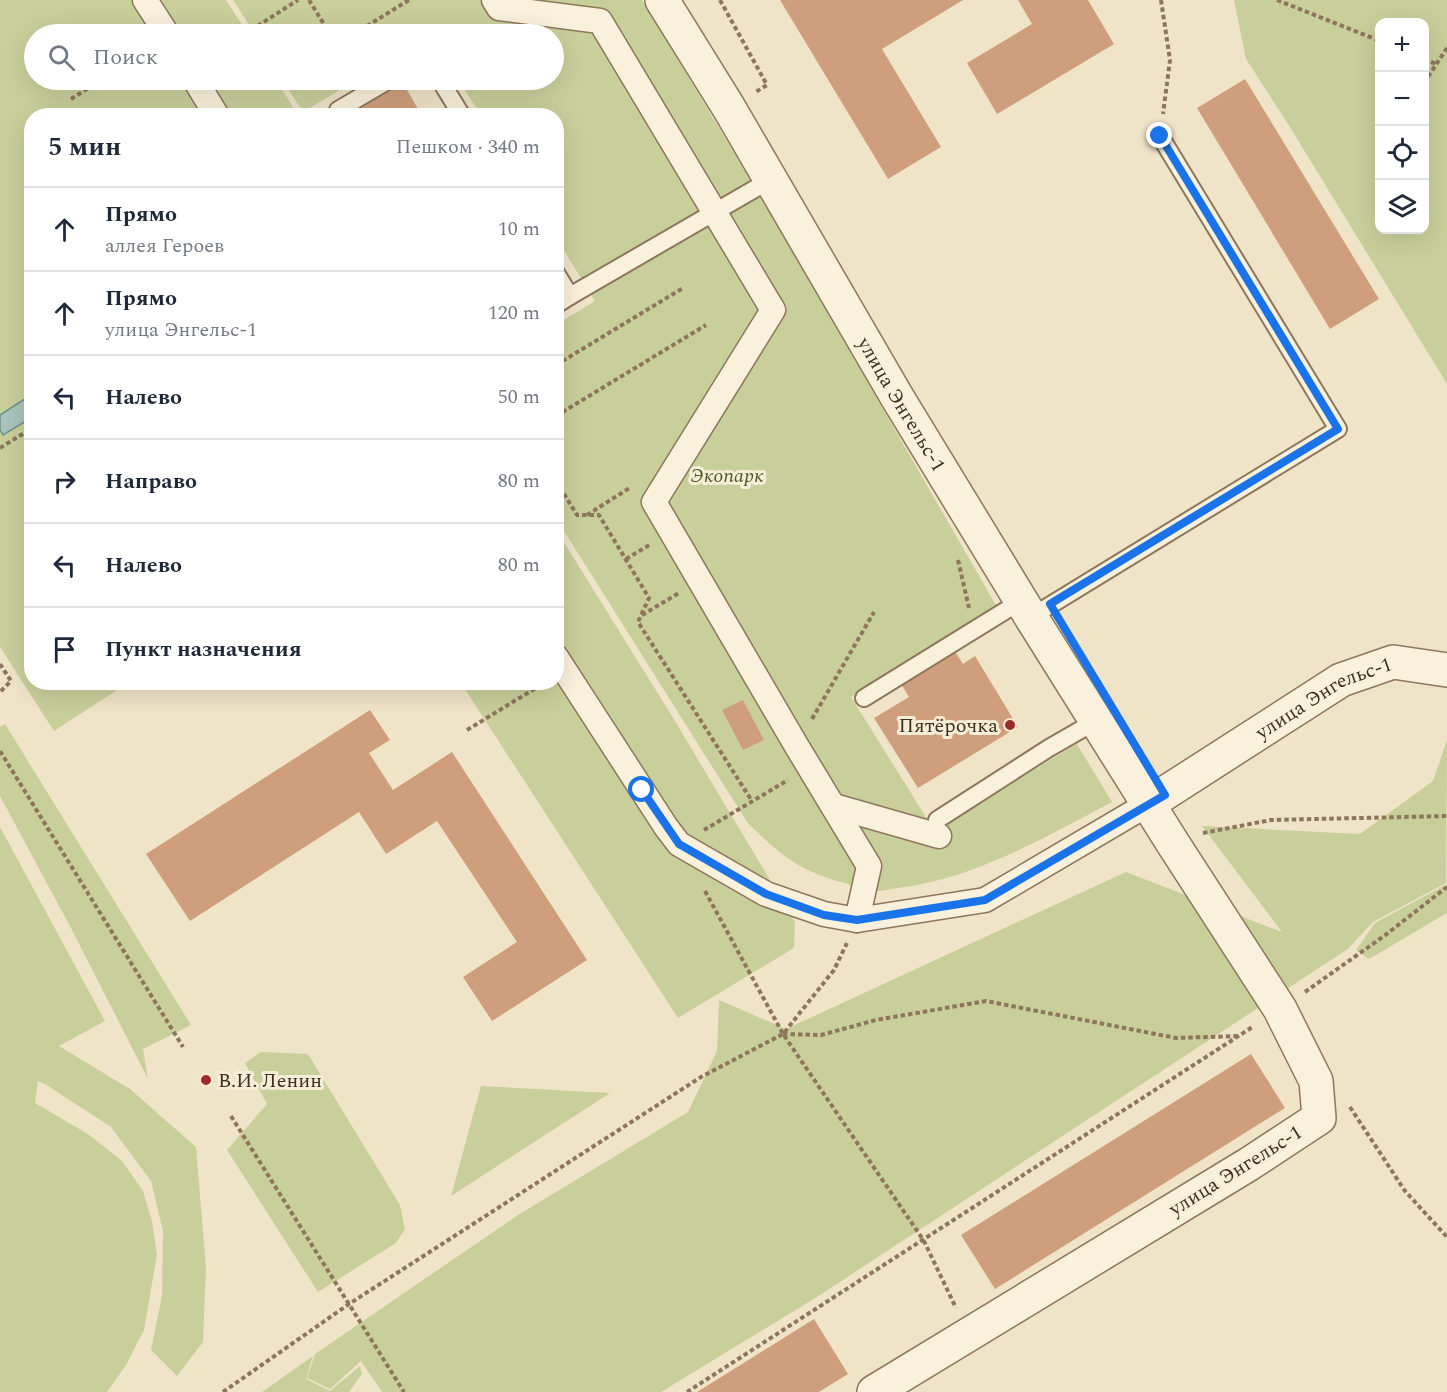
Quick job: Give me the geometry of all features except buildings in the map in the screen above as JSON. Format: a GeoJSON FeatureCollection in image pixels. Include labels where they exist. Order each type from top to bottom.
{"type":"FeatureCollection","features":[{"type":"Feature","properties":{"kind":"street"},"geometry":{"type":"LineString","coordinates":[[145,0],[161,24]]}},
{"type":"Feature","properties":{"kind":"street"},"geometry":{"type":"LineString","coordinates":[[494,0],[499,8],[600,21],[773,310],[654,502],[796,745],[870,866],[857,920]]}},
{"type":"Feature","properties":{"kind":"street","name":"улица Энгельс-1"},"geometry":{"type":"LineString","coordinates":[[662,0],[742,100],[770,180],[897,398],[1148,804],[1281,1009],[1317,1081],[1318,1118],[1249,1164],[874,1392]]}},
{"type":"Feature","properties":{"kind":"street"},"geometry":{"type":"LineString","coordinates":[[201,90],[212,108]]}},
{"type":"Feature","properties":{"kind":"street","name":"улица Энгельс-1"},"geometry":{"type":"LineString","coordinates":[[679,844],[766,894],[824,915],[857,920],[985,900],[1148,804],[1341,680],[1393,662],[1447,670]]}},
{"type":"Feature","properties":{"kind":"street"},"geometry":{"type":"LineString","coordinates":[[564,669],[679,844]]}},
{"type":"Feature","properties":{"kind":"street"},"geometry":{"type":"LineString","coordinates":[[834,806],[938,828]]}},
{"type":"Feature","properties":{"kind":"lane"},"geometry":{"type":"LineString","coordinates":[[341,108],[372,90]]}},
{"type":"Feature","properties":{"kind":"lane"},"geometry":{"type":"LineString","coordinates":[[446,90],[457,108]]}},
{"type":"Feature","properties":{"kind":"lane"},"geometry":{"type":"LineString","coordinates":[[864,698],[1026,609],[1338,429],[1160,136]]}},
{"type":"Feature","properties":{"kind":"lane"},"geometry":{"type":"LineString","coordinates":[[564,300],[770,180]]}},
{"type":"Feature","properties":{"kind":"lane"},"geometry":{"type":"LineString","coordinates":[[938,828],[1049,748],[1096,721]]}},
{"type":"Feature","properties":{"kind":"path"},"geometry":{"type":"LineString","coordinates":[[261,24],[298,0]]}},
{"type":"Feature","properties":{"kind":"path"},"geometry":{"type":"LineString","coordinates":[[309,0],[324,24]]}},
{"type":"Feature","properties":{"kind":"path"},"geometry":{"type":"LineString","coordinates":[[370,24],[409,0]]}},
{"type":"Feature","properties":{"kind":"path"},"geometry":{"type":"LineString","coordinates":[[720,0],[767,85],[742,100]]}},
{"type":"Feature","properties":{"kind":"path"},"geometry":{"type":"LineString","coordinates":[[1160,136],[1170,60],[1161,0]]}},
{"type":"Feature","properties":{"kind":"path"},"geometry":{"type":"LineString","coordinates":[[1277,0],[1375,39]]}},
{"type":"Feature","properties":{"kind":"path"},"geometry":{"type":"LineString","coordinates":[[1429,76],[1447,48]]}},
{"type":"Feature","properties":{"kind":"path"},"geometry":{"type":"LineString","coordinates":[[1429,61],[1436,64]]}},
{"type":"Feature","properties":{"kind":"path"},"geometry":{"type":"LineString","coordinates":[[742,100],[750,83]]}},
{"type":"Feature","properties":{"kind":"path"},"geometry":{"type":"LineString","coordinates":[[71,99],[85,90]]}},
{"type":"Feature","properties":{"kind":"path"},"geometry":{"type":"LineString","coordinates":[[564,360],[683,288]]}},
{"type":"Feature","properties":{"kind":"path"},"geometry":{"type":"LineString","coordinates":[[564,411],[706,325]]}},
{"type":"Feature","properties":{"kind":"path"},"geometry":{"type":"LineString","coordinates":[[0,448],[24,433]]}},
{"type":"Feature","properties":{"kind":"path"},"geometry":{"type":"LineString","coordinates":[[564,493],[578,515],[599,515],[649,598],[638,622],[752,801]]}},
{"type":"Feature","properties":{"kind":"path"},"geometry":{"type":"LineString","coordinates":[[958,558],[970,612]]}},
{"type":"Feature","properties":{"kind":"path"},"geometry":{"type":"LineString","coordinates":[[641,616],[700,580]]}},
{"type":"Feature","properties":{"kind":"path"},"geometry":{"type":"LineString","coordinates":[[796,745],[874,612]]}},
{"type":"Feature","properties":{"kind":"path"},"geometry":{"type":"LineString","coordinates":[[0,664],[10,681],[0,692]]}},
{"type":"Feature","properties":{"kind":"path"},"geometry":{"type":"LineString","coordinates":[[467,730],[531,690]]}},
{"type":"Feature","properties":{"kind":"path"},"geometry":{"type":"LineString","coordinates":[[0,751],[183,1047]]}},
{"type":"Feature","properties":{"kind":"path"},"geometry":{"type":"LineString","coordinates":[[810,766],[679,844],[783,1034],[924,1241],[969,1333]]}},
{"type":"Feature","properties":{"kind":"path"},"geometry":{"type":"LineString","coordinates":[[1201,833],[1271,820],[1447,816]]}},
{"type":"Feature","properties":{"kind":"path"},"geometry":{"type":"LineString","coordinates":[[687,1392],[1281,1009],[1384,936],[1447,887]]}},
{"type":"Feature","properties":{"kind":"path"},"geometry":{"type":"LineString","coordinates":[[223,1392],[349,1304],[701,1077],[783,1034],[834,970],[857,920]]}},
{"type":"Feature","properties":{"kind":"path"},"geometry":{"type":"LineString","coordinates":[[783,1034],[821,1035],[876,1020],[986,1000],[1176,1038],[1240,1036]]}},
{"type":"Feature","properties":{"kind":"path"},"geometry":{"type":"LineString","coordinates":[[231,1116],[404,1392]]}},
{"type":"Feature","properties":{"kind":"path"},"geometry":{"type":"LineString","coordinates":[[1366,1131],[1405,1191],[1447,1237]]}},
{"type":"Feature","properties":{"kind":"green space"},"geometry":{"type":"Polygon","coordinates":[[[0,0],[226,0],[242,24],[24,24],[24,90],[282,90],[294,108],[24,108],[24,684],[0,647],[0,0]]]}},
{"type":"Feature","properties":{"kind":"green space","name":"Экопарк"},"geometry":{"type":"Polygon","coordinates":[[[233,0],[642,0],[770,213],[997,607],[851,697],[934,830],[1077,744],[1112,802],[1009,855],[982,866],[926,883],[881,891],[865,890],[815,873],[780,853],[770,844],[747,822],[564,531],[564,320],[595,301],[564,250],[564,108],[476,108],[465,90],[564,90],[564,24],[249,24],[233,0]]]}},
{"type":"Feature","properties":{"kind":"green space"},"geometry":{"type":"Polygon","coordinates":[[[1234,0],[1447,0],[1447,384],[1246,59],[1234,0]]]}},
{"type":"Feature","properties":{"kind":"green space"},"geometry":{"type":"Polygon","coordinates":[[[289,90],[340,90],[310,108],[300,108],[289,90]]]}},
{"type":"Feature","properties":{"kind":"green space"},"geometry":{"type":"Polygon","coordinates":[[[564,542],[675,721],[795,922],[794,948],[678,1018],[466,690],[564,690],[564,542]]]}},
{"type":"Feature","properties":{"kind":"green space"},"geometry":{"type":"Polygon","coordinates":[[[28,690],[117,690],[54,731],[28,690]]]}},
{"type":"Feature","properties":{"kind":"green space"},"geometry":{"type":"Polygon","coordinates":[[[5,724],[191,1025],[143,1049],[148,1079],[0,796],[0,727],[5,724]]]}},
{"type":"Feature","properties":{"kind":"green space"},"geometry":{"type":"Polygon","coordinates":[[[1447,740],[1446,883],[1373,922],[1348,949],[817,1297],[661,1392],[382,1392],[361,1361],[330,1389],[307,1378],[315,1354],[518,1215],[688,1112],[717,1051],[719,1000],[786,1029],[1126,872],[1282,932],[1202,826],[1360,834],[1433,781],[1447,740]]]}},
{"type":"Feature","properties":{"kind":"green space"},"geometry":{"type":"Polygon","coordinates":[[[0,827],[105,1021],[59,1046],[130,1089],[196,1147],[206,1267],[203,1342],[177,1376],[151,1350],[162,1296],[163,1231],[151,1181],[111,1127],[38,1081],[35,1103],[88,1134],[122,1161],[143,1191],[152,1221],[157,1255],[144,1330],[126,1365],[107,1392],[0,1392],[0,827]]]}},
{"type":"Feature","properties":{"kind":"green space"},"geometry":{"type":"Polygon","coordinates":[[[1447,884],[1447,913],[1369,959],[1356,950],[1375,923],[1447,884]]]}},
{"type":"Feature","properties":{"kind":"green space"},"geometry":{"type":"Polygon","coordinates":[[[261,1052],[308,1054],[400,1205],[405,1229],[396,1243],[318,1292],[227,1150],[267,1104],[245,1063],[261,1052]]]}},
{"type":"Feature","properties":{"kind":"green space"},"geometry":{"type":"Polygon","coordinates":[[[481,1086],[610,1093],[451,1196],[481,1086]]]}},
{"type":"Feature","properties":{"kind":"green space"},"geometry":{"type":"Polygon","coordinates":[[[313,1356],[306,1379],[330,1391],[360,1366],[362,1374],[349,1392],[262,1392],[313,1356]]]}},
{"type":"Feature","properties":{"kind":"water"},"geometry":{"type":"Polygon","coordinates":[[[24,400],[24,422],[3,435],[0,430],[0,415],[24,400]]]}},
{"type":"Feature","properties":{"kind":"place","name":"Пятёрочка"},"geometry":{"type":"Point","coordinates":[1010,725]}},
{"type":"Feature","properties":{"kind":"place","name":"В.И. Ленин"},"geometry":{"type":"Point","coordinates":[206,1080]}},
{"type":"Feature","properties":{"kind":"route"},"geometry":{"type":"LineString","coordinates":[[642,790],[679,844],[766,894],[824,915],[857,920],[985,900],[1165,795],[1050,604],[1338,429],[1160,136]]}}]}
